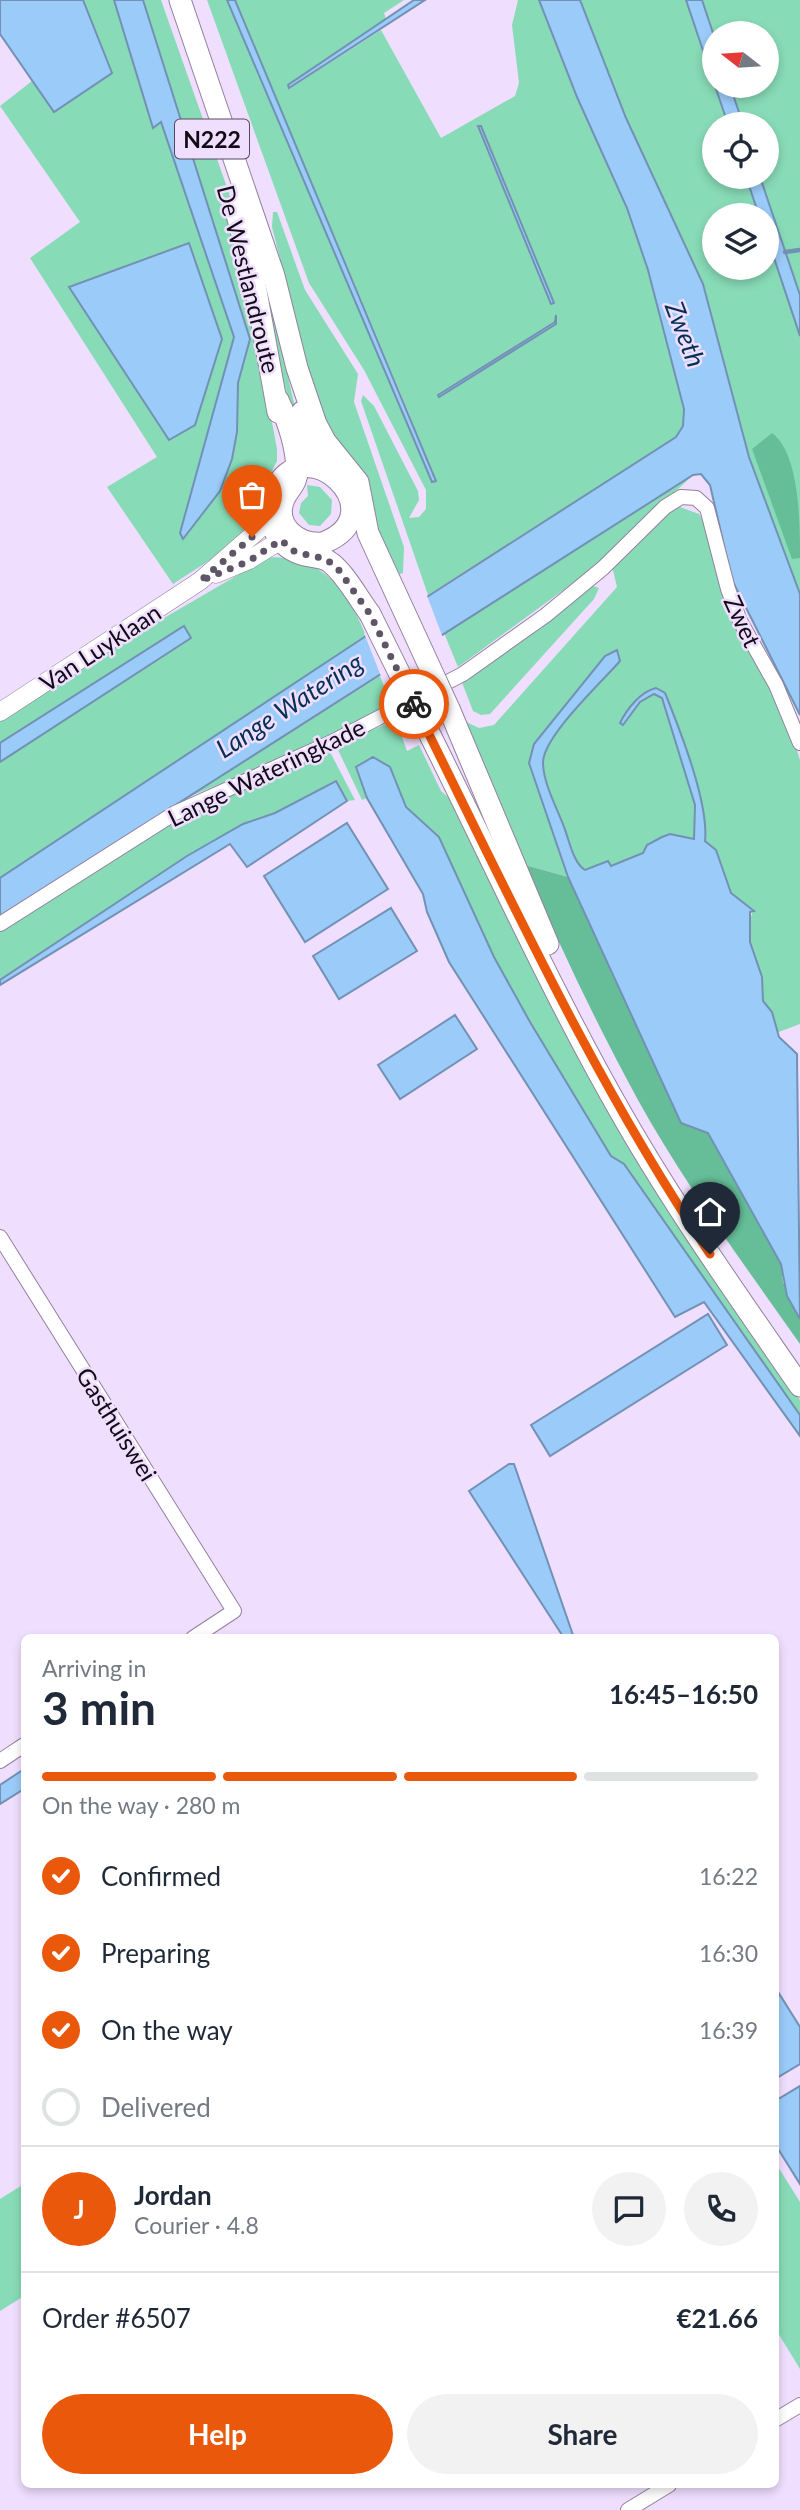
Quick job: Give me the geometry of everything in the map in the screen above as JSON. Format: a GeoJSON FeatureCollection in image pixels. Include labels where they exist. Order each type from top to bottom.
{"type":"FeatureCollection","features":[{"type":"Feature","properties":{"kind":"main road","name":"De Westlandroute"},"geometry":{"type":"LineString","coordinates":[[164,0],[237,215],[254,280],[278,400],[287,418],[289,475]]}},
{"type":"Feature","properties":{"kind":"main road","name":"De Westlandroute"},"geometry":{"type":"LineString","coordinates":[[180,0],[274,276],[297,368],[309,447],[322,469]]}},
{"type":"Feature","properties":{"kind":"main road","name":"De Westlandroute"},"geometry":{"type":"LineString","coordinates":[[297,368],[325,441],[358,482],[368,533],[450,711],[538,921],[615,1076],[700,1216],[800,1361]]}},
{"type":"Feature","properties":{"kind":"main road"},"geometry":{"type":"LineString","coordinates":[[289,475],[322,469]]}},
{"type":"Feature","properties":{"kind":"main road","name":"N222"},"geometry":{"type":"LineString","coordinates":[[322,469],[339,478],[349,495],[351,508],[345,526]]}},
{"type":"Feature","properties":{"kind":"main road"},"geometry":{"type":"LineString","coordinates":[[288,539],[282,509],[285,496],[296,481],[289,475]]}},
{"type":"Feature","properties":{"kind":"main road","name":"N222"},"geometry":{"type":"LineString","coordinates":[[271,519],[271,502],[289,475]]}},
{"type":"Feature","properties":{"kind":"main road"},"geometry":{"type":"LineString","coordinates":[[271,519],[295,552],[321,550],[345,526]]}},
{"type":"Feature","properties":{"kind":"main road","name":"De Westlandroute"},"geometry":{"type":"LineString","coordinates":[[345,526],[347,533],[397,596]]}},
{"type":"Feature","properties":{"kind":"main road"},"geometry":{"type":"LineString","coordinates":[[321,550],[370,614],[559,999],[620,1113],[691,1226],[800,1385]]}},
{"type":"Feature","properties":{"kind":"street","name":"Lange Wateringkade"},"geometry":{"type":"LineString","coordinates":[[0,925],[176,813],[331,743],[463,674],[547,615],[603,568],[665,507],[681,497],[696,498]]}},
{"type":"Feature","properties":{"kind":"street","name":"Zwet"},"geometry":{"type":"LineString","coordinates":[[696,498],[707,508],[727,589],[740,621],[776,685],[800,743]]}},
{"type":"Feature","properties":{"kind":"street","name":"Van Luyklaan"},"geometry":{"type":"LineString","coordinates":[[0,712],[200,581],[271,519]]}},
{"type":"Feature","properties":{"kind":"street","name":"Van Luyklaan"},"geometry":{"type":"LineString","coordinates":[[200,581],[249,561],[288,539]]}},
{"type":"Feature","properties":{"kind":"street","name":"Gasthuiswei"},"geometry":{"type":"LineString","coordinates":[[0,1237],[234,1611],[198,1634]]}},
{"type":"Feature","properties":{"kind":"street"},"geometry":{"type":"LineString","coordinates":[[0,1761],[21,1747]]}},
{"type":"Feature","properties":{"kind":"street"},"geometry":{"type":"LineString","coordinates":[[779,2418],[800,2405]]}},
{"type":"Feature","properties":{"kind":"street"},"geometry":{"type":"LineString","coordinates":[[628,2510],[664,2488]]}},
{"type":"Feature","properties":{"kind":"green space"},"geometry":{"type":"Polygon","coordinates":[[[83,0],[114,0],[153,128],[161,122],[234,337],[180,533],[183,538],[220,491],[237,432],[238,383],[250,339],[143,0],[161,0],[229,193],[277,449],[277,461],[264,487],[253,522],[213,558],[173,584],[107,487],[157,457],[30,258],[80,222],[0,106],[32,81],[54,112],[112,73],[83,0]]]}},
{"type":"Feature","properties":{"kind":"green space"},"geometry":{"type":"Polygon","coordinates":[[[207,0],[227,0],[432,481],[410,416],[235,0],[404,0],[384,13],[386,19],[290,88],[381,30],[441,138],[515,96],[519,83],[512,25],[518,0],[539,0],[627,208],[653,282],[684,409],[683,426],[676,437],[428,595],[361,401],[363,395],[374,406],[418,491],[419,500],[409,518],[419,517],[426,509],[426,490],[364,370],[309,283],[207,0]]]}},
{"type":"Feature","properties":{"kind":"green space"},"geometry":{"type":"Polygon","coordinates":[[[580,0],[686,0],[702,47],[702,98],[719,98],[724,112],[702,112],[702,189],[750,189],[755,203],[702,203],[702,280],[779,280],[779,273],[800,336],[800,594],[580,0]]]}},
{"type":"Feature","properties":{"kind":"green space"},"geometry":{"type":"Polygon","coordinates":[[[702,0],[800,0],[800,295],[779,233],[779,203],[769,203],[764,189],[779,189],[779,112],[739,112],[734,98],[779,98],[779,21],[709,21],[702,0]]]}},
{"type":"Feature","properties":{"kind":"green space"},"geometry":{"type":"Polygon","coordinates":[[[273,212],[277,212],[305,290],[358,374],[354,402],[404,547],[403,573],[397,575],[319,414],[272,227],[273,212]]]}},
{"type":"Feature","properties":{"kind":"green space"},"geometry":{"type":"Polygon","coordinates":[[[256,264],[267,287],[302,437],[297,437],[256,264]]]}},
{"type":"Feature","properties":{"kind":"green space"},"geometry":{"type":"Polygon","coordinates":[[[772,433],[788,456],[793,473],[799,510],[800,558],[792,559],[752,449],[772,433]]]}},
{"type":"Feature","properties":{"kind":"green space"},"geometry":{"type":"Polygon","coordinates":[[[693,475],[599,564],[458,667],[444,633],[693,475]]]}},
{"type":"Feature","properties":{"kind":"green space"},"geometry":{"type":"Polygon","coordinates":[[[307,485],[320,487],[332,500],[331,514],[320,526],[309,525],[299,513],[301,503],[308,496],[307,485]]]}},
{"type":"Feature","properties":{"kind":"green space"},"geometry":{"type":"Polygon","coordinates":[[[680,507],[699,514],[704,522],[725,600],[789,726],[800,760],[800,1024],[776,1033],[762,995],[762,977],[750,942],[749,923],[753,911],[731,893],[716,850],[704,841],[670,834],[647,845],[643,853],[610,866],[608,861],[568,877],[525,865],[464,721],[479,728],[494,725],[617,587],[612,566],[664,514],[680,507]]]}},
{"type":"Feature","properties":{"kind":"green space"},"geometry":{"type":"Polygon","coordinates":[[[269,557],[305,563],[331,579],[351,604],[366,636],[0,878],[0,721],[121,643],[269,557]]]}},
{"type":"Feature","properties":{"kind":"green space"},"geometry":{"type":"Polygon","coordinates":[[[593,586],[599,588],[594,599],[490,714],[481,715],[473,711],[461,680],[593,586]]]}},
{"type":"Feature","properties":{"kind":"green space"},"geometry":{"type":"Polygon","coordinates":[[[380,676],[392,707],[328,739],[186,798],[380,676]]]}},
{"type":"Feature","properties":{"kind":"green space"},"geometry":{"type":"Polygon","coordinates":[[[396,720],[407,751],[419,745],[441,791],[456,804],[568,1038],[616,1123],[800,1400],[800,1415],[624,1164],[611,1156],[494,957],[439,837],[406,807],[390,767],[356,767],[367,798],[362,800],[338,750],[339,744],[396,720]]]}},
{"type":"Feature","properties":{"kind":"green space"},"geometry":{"type":"Polygon","coordinates":[[[329,750],[355,800],[347,801],[336,781],[275,813],[243,824],[187,856],[0,980],[0,931],[180,816],[329,750]]]}},
{"type":"Feature","properties":{"kind":"green space"},"geometry":{"type":"Polygon","coordinates":[[[525,865],[568,877],[681,1123],[708,1133],[781,1264],[783,1282],[800,1319],[800,1344],[656,1132],[578,984],[525,865]]]}},
{"type":"Feature","properties":{"kind":"green space"},"geometry":{"type":"Polygon","coordinates":[[[779,2168],[800,2202],[800,2369],[779,2335],[779,2168]]]}},
{"type":"Feature","properties":{"kind":"green space"},"geometry":{"type":"Polygon","coordinates":[[[21,2186],[21,2298],[0,2311],[0,2199],[21,2186]]]}},
{"type":"Feature","properties":{"kind":"water"},"geometry":{"type":"Polygon","coordinates":[[[0,0],[83,0],[112,73],[54,112],[0,34],[0,0]]]}},
{"type":"Feature","properties":{"kind":"water"},"geometry":{"type":"Polygon","coordinates":[[[114,0],[143,0],[250,339],[238,383],[237,432],[232,459],[220,491],[183,539],[180,533],[234,337],[161,122],[153,128],[114,0]]]}},
{"type":"Feature","properties":{"kind":"water"},"geometry":{"type":"Polygon","coordinates":[[[227,0],[235,0],[436,481],[432,482],[227,0]]]}},
{"type":"Feature","properties":{"kind":"water"},"geometry":{"type":"Polygon","coordinates":[[[414,0],[425,0],[289,88],[288,85],[414,0]]]}},
{"type":"Feature","properties":{"kind":"water"},"geometry":{"type":"Polygon","coordinates":[[[539,0],[580,0],[626,118],[703,284],[749,457],[800,594],[800,715],[732,580],[710,485],[701,474],[693,475],[0,917],[0,878],[366,636],[676,437],[683,426],[684,409],[648,270],[627,208],[577,97],[539,0]]]}},
{"type":"Feature","properties":{"kind":"water"},"geometry":{"type":"Polygon","coordinates":[[[686,0],[702,0],[709,21],[702,21],[702,47],[686,0]]]}},
{"type":"Feature","properties":{"kind":"water"},"geometry":{"type":"Polygon","coordinates":[[[719,98],[734,98],[739,112],[724,112],[719,98]]]}},
{"type":"Feature","properties":{"kind":"water"},"geometry":{"type":"Polygon","coordinates":[[[478,126],[481,126],[554,303],[551,304],[478,126]]]}},
{"type":"Feature","properties":{"kind":"water"},"geometry":{"type":"Polygon","coordinates":[[[750,189],[764,189],[769,203],[755,203],[750,189]]]}},
{"type":"Feature","properties":{"kind":"water"},"geometry":{"type":"Polygon","coordinates":[[[779,233],[800,295],[800,336],[779,273],[779,233]]]}},
{"type":"Feature","properties":{"kind":"water"},"geometry":{"type":"Polygon","coordinates":[[[189,243],[222,339],[195,425],[169,440],[69,287],[189,243]]]}},
{"type":"Feature","properties":{"kind":"water"},"geometry":{"type":"Polygon","coordinates":[[[556,315],[556,324],[439,397],[438,395],[555,322],[556,315]]]}},
{"type":"Feature","properties":{"kind":"water"},"geometry":{"type":"Polygon","coordinates":[[[184,626],[191,638],[0,762],[0,743],[184,626]]]}},
{"type":"Feature","properties":{"kind":"water"},"geometry":{"type":"Polygon","coordinates":[[[617,650],[620,661],[574,711],[552,740],[543,764],[546,780],[574,856],[585,870],[608,861],[611,866],[643,853],[647,845],[670,834],[694,839],[695,805],[662,698],[654,694],[640,702],[623,725],[620,723],[630,707],[645,693],[656,688],[665,693],[698,787],[703,807],[705,841],[716,850],[731,893],[754,911],[750,912],[750,942],[762,977],[763,1001],[772,1012],[779,1037],[797,1054],[800,1319],[787,1296],[781,1264],[708,1133],[681,1123],[568,877],[529,763],[534,744],[605,656],[617,650]]]}},
{"type":"Feature","properties":{"kind":"water"},"geometry":{"type":"Polygon","coordinates":[[[373,757],[390,767],[406,807],[439,837],[494,957],[530,1022],[611,1156],[624,1164],[800,1415],[800,1436],[704,1302],[675,1317],[449,962],[427,912],[423,894],[367,798],[356,767],[373,757]]]}},
{"type":"Feature","properties":{"kind":"water"},"geometry":{"type":"Polygon","coordinates":[[[336,781],[347,801],[247,867],[230,844],[0,985],[0,980],[187,856],[243,824],[275,813],[336,781]]]}},
{"type":"Feature","properties":{"kind":"water"},"geometry":{"type":"Polygon","coordinates":[[[347,823],[388,889],[305,942],[264,876],[347,823]]]}},
{"type":"Feature","properties":{"kind":"water"},"geometry":{"type":"Polygon","coordinates":[[[391,908],[417,951],[339,999],[313,956],[391,908]]]}},
{"type":"Feature","properties":{"kind":"water"},"geometry":{"type":"Polygon","coordinates":[[[455,1015],[477,1049],[400,1099],[378,1065],[455,1015]]]}},
{"type":"Feature","properties":{"kind":"water"},"geometry":{"type":"Polygon","coordinates":[[[708,1314],[727,1345],[550,1456],[531,1425],[708,1314]]]}},
{"type":"Feature","properties":{"kind":"water"},"geometry":{"type":"Polygon","coordinates":[[[509,1464],[514,1464],[573,1634],[561,1634],[469,1491],[509,1464]]]}},
{"type":"Feature","properties":{"kind":"water"},"geometry":{"type":"Polygon","coordinates":[[[21,1771],[21,1791],[0,1804],[0,1785],[21,1771]]]}},
{"type":"Feature","properties":{"kind":"water"},"geometry":{"type":"Polygon","coordinates":[[[779,1993],[800,2027],[800,2064],[779,2077],[779,1993]]]}},
{"type":"Feature","properties":{"kind":"water"},"geometry":{"type":"Polygon","coordinates":[[[800,2086],[800,2184],[779,2150],[779,2099],[800,2086]]]}},
{"type":"Feature","properties":{"kind":"pier"},"geometry":{"type":"Polygon","coordinates":[[[426,593],[443,638],[382,679],[364,633],[426,593]]]}},
{"type":"Feature","properties":{"kind":"waterway"},"geometry":{"type":"LineString","coordinates":[[785,252],[800,250]]}},
{"type":"Feature","properties":{"kind":"way so far"},"geometry":{"type":"LineString","coordinates":[[252,537],[200,581],[249,561],[281,540],[302,555],[326,559],[338,569],[370,614],[414,704]]}},
{"type":"Feature","properties":{"kind":"route"},"geometry":{"type":"LineString","coordinates":[[414,704],[581,1041],[639,1144],[710,1254]]}},
{"type":"Feature","properties":{"kind":"water label","name":"Zweth"},"geometry":{"type":"Point","coordinates":[686,334]}},
{"type":"Feature","properties":{"kind":"water label","name":"Lange Watering"},"geometry":{"type":"Point","coordinates":[289,705]}}]}
